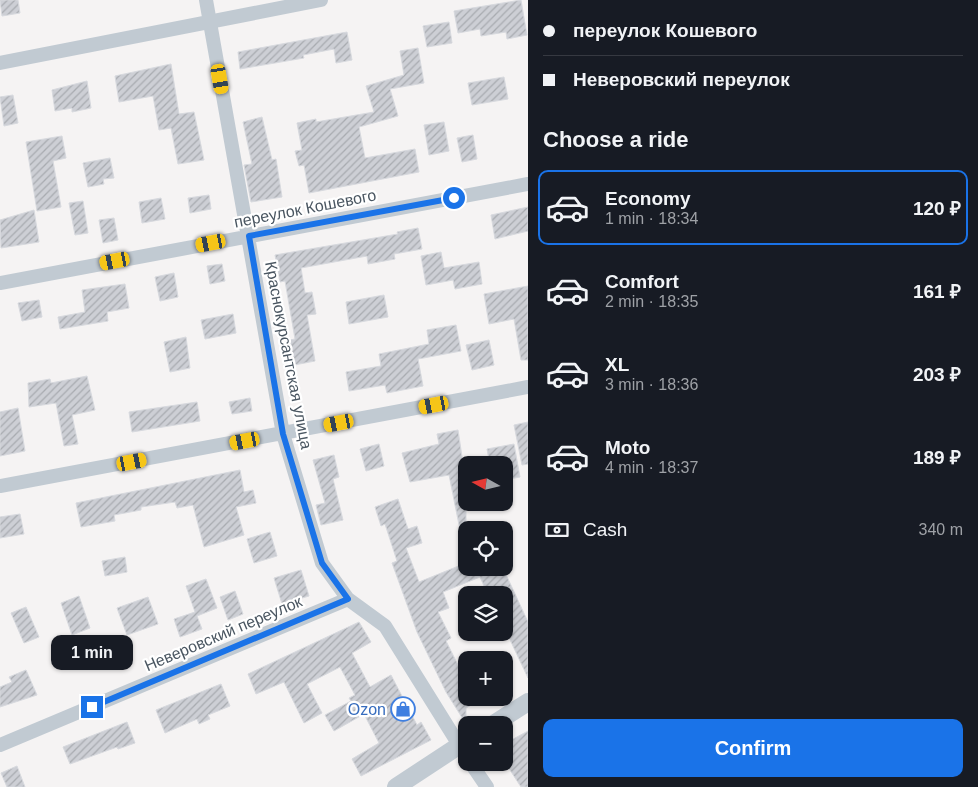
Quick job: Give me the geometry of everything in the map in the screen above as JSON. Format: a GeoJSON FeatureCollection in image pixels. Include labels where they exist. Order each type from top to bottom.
{"type":"FeatureCollection","features":[{"type":"Feature","properties":{"kind":"street","name":"Краснокурсантская улица"},"geometry":{"type":"LineString","coordinates":[[206,0],[283,434],[322,563],[348,599],[385,626],[458,739]]}},
{"type":"Feature","properties":{"kind":"street"},"geometry":{"type":"LineString","coordinates":[[0,63],[210,20],[321,0]]}},
{"type":"Feature","properties":{"kind":"street","name":"переулок Кошевого"},"geometry":{"type":"LineString","coordinates":[[0,283],[528,184]]}},
{"type":"Feature","properties":{"kind":"street"},"geometry":{"type":"LineString","coordinates":[[0,486],[528,387]]}},
{"type":"Feature","properties":{"kind":"street","name":"Неверовский переулок"},"geometry":{"type":"LineString","coordinates":[[0,746],[348,599]]}},
{"type":"Feature","properties":{"kind":"street"},"geometry":{"type":"LineString","coordinates":[[506,716],[528,702]]}},
{"type":"Feature","properties":{"kind":"street"},"geometry":{"type":"LineString","coordinates":[[396,787],[458,751]]}},
{"type":"Feature","properties":{"kind":"street"},"geometry":{"type":"LineString","coordinates":[[476,771],[487,787]]}},
{"type":"Feature","properties":{"kind":"building"},"geometry":{"type":"Polygon","coordinates":[[[0,0],[18,0],[20,13],[2,16],[0,0]]]}},
{"type":"Feature","properties":{"kind":"building"},"geometry":{"type":"Polygon","coordinates":[[[521,0],[527,35],[507,39],[506,32],[481,36],[480,29],[458,33],[454,11],[521,0]]]}},
{"type":"Feature","properties":{"kind":"building"},"geometry":{"type":"Polygon","coordinates":[[[449,22],[452,43],[427,47],[423,26],[449,22]]]}},
{"type":"Feature","properties":{"kind":"building"},"geometry":{"type":"Polygon","coordinates":[[[347,32],[352,60],[336,63],[334,49],[303,55],[304,58],[240,69],[238,52],[347,32]]]}},
{"type":"Feature","properties":{"kind":"building"},"geometry":{"type":"Polygon","coordinates":[[[418,48],[424,83],[390,89],[398,116],[359,127],[365,158],[415,149],[419,172],[309,193],[304,165],[299,166],[295,151],[302,150],[297,123],[316,119],[316,122],[374,112],[366,86],[404,75],[400,51],[418,48]]]}},
{"type":"Feature","properties":{"kind":"building"},"geometry":{"type":"Polygon","coordinates":[[[171,64],[179,114],[194,112],[204,160],[178,164],[171,128],[159,130],[153,96],[119,102],[115,76],[171,64]]]}},
{"type":"Feature","properties":{"kind":"building"},"geometry":{"type":"Polygon","coordinates":[[[504,77],[508,99],[472,105],[468,83],[504,77]]]}},
{"type":"Feature","properties":{"kind":"building"},"geometry":{"type":"Polygon","coordinates":[[[87,81],[91,108],[72,112],[72,108],[55,111],[52,90],[87,81]]]}},
{"type":"Feature","properties":{"kind":"building"},"geometry":{"type":"Polygon","coordinates":[[[13,95],[18,123],[4,126],[0,97],[13,95]]]}},
{"type":"Feature","properties":{"kind":"building"},"geometry":{"type":"Polygon","coordinates":[[[262,117],[272,160],[276,159],[282,197],[251,202],[244,165],[252,164],[243,122],[262,117]]]}},
{"type":"Feature","properties":{"kind":"building"},"geometry":{"type":"Polygon","coordinates":[[[444,122],[449,151],[429,155],[424,125],[444,122]]]}},
{"type":"Feature","properties":{"kind":"building"},"geometry":{"type":"Polygon","coordinates":[[[473,135],[477,159],[462,162],[457,138],[473,135]]]}},
{"type":"Feature","properties":{"kind":"building"},"geometry":{"type":"Polygon","coordinates":[[[62,136],[66,158],[53,161],[61,207],[37,211],[26,142],[62,136]]]}},
{"type":"Feature","properties":{"kind":"building"},"geometry":{"type":"Polygon","coordinates":[[[110,158],[114,178],[103,179],[104,184],[88,187],[83,163],[110,158]]]}},
{"type":"Feature","properties":{"kind":"building"},"geometry":{"type":"Polygon","coordinates":[[[209,195],[211,209],[190,213],[188,198],[209,195]]]}},
{"type":"Feature","properties":{"kind":"building"},"geometry":{"type":"Polygon","coordinates":[[[161,198],[165,219],[142,223],[139,202],[161,198]]]}},
{"type":"Feature","properties":{"kind":"building"},"geometry":{"type":"Polygon","coordinates":[[[83,201],[88,233],[75,235],[69,203],[83,201]]]}},
{"type":"Feature","properties":{"kind":"building"},"geometry":{"type":"Polygon","coordinates":[[[528,207],[528,231],[495,239],[491,215],[528,207]]]}},
{"type":"Feature","properties":{"kind":"building"},"geometry":{"type":"Polygon","coordinates":[[[34,210],[39,242],[1,248],[0,220],[34,210]]]}},
{"type":"Feature","properties":{"kind":"building"},"geometry":{"type":"Polygon","coordinates":[[[114,218],[118,240],[103,243],[99,220],[114,218]]]}},
{"type":"Feature","properties":{"kind":"building"},"geometry":{"type":"Polygon","coordinates":[[[418,228],[422,249],[394,254],[395,259],[368,264],[367,256],[301,268],[305,293],[312,292],[316,314],[307,315],[315,361],[284,367],[280,342],[295,339],[285,281],[280,282],[275,255],[398,234],[397,232],[418,228]]]}},
{"type":"Feature","properties":{"kind":"building"},"geometry":{"type":"Polygon","coordinates":[[[441,252],[444,268],[479,262],[482,284],[455,289],[453,280],[426,285],[421,256],[441,252]]]}},
{"type":"Feature","properties":{"kind":"building"},"geometry":{"type":"Polygon","coordinates":[[[222,264],[225,281],[210,284],[207,266],[222,264]]]}},
{"type":"Feature","properties":{"kind":"building"},"geometry":{"type":"Polygon","coordinates":[[[174,273],[178,297],[160,301],[155,277],[174,273]]]}},
{"type":"Feature","properties":{"kind":"building"},"geometry":{"type":"Polygon","coordinates":[[[125,284],[129,308],[107,312],[108,321],[60,329],[58,317],[85,312],[82,290],[125,284]]]}},
{"type":"Feature","properties":{"kind":"building"},"geometry":{"type":"Polygon","coordinates":[[[528,286],[528,360],[521,360],[514,319],[489,324],[484,294],[528,286]]]}},
{"type":"Feature","properties":{"kind":"building"},"geometry":{"type":"Polygon","coordinates":[[[384,295],[388,317],[349,324],[346,302],[384,295]]]}},
{"type":"Feature","properties":{"kind":"building"},"geometry":{"type":"Polygon","coordinates":[[[39,300],[42,317],[22,321],[18,303],[39,300]]]}},
{"type":"Feature","properties":{"kind":"building"},"geometry":{"type":"Polygon","coordinates":[[[233,314],[236,333],[205,339],[201,320],[233,314]]]}},
{"type":"Feature","properties":{"kind":"building"},"geometry":{"type":"Polygon","coordinates":[[[456,325],[461,351],[418,359],[423,386],[387,393],[385,385],[349,391],[346,372],[381,366],[379,354],[429,344],[427,330],[456,325]]]}},
{"type":"Feature","properties":{"kind":"building"},"geometry":{"type":"Polygon","coordinates":[[[186,337],[190,368],[170,372],[164,342],[186,337]]]}},
{"type":"Feature","properties":{"kind":"building"},"geometry":{"type":"Polygon","coordinates":[[[489,340],[494,365],[472,370],[466,345],[489,340]]]}},
{"type":"Feature","properties":{"kind":"building"},"geometry":{"type":"Polygon","coordinates":[[[87,376],[95,410],[72,415],[78,444],[64,446],[56,403],[29,407],[28,383],[50,379],[51,383],[87,376]]]}},
{"type":"Feature","properties":{"kind":"building"},"geometry":{"type":"Polygon","coordinates":[[[250,398],[252,411],[232,414],[229,402],[250,398]]]}},
{"type":"Feature","properties":{"kind":"building"},"geometry":{"type":"Polygon","coordinates":[[[197,402],[200,421],[132,432],[129,412],[197,402]]]}},
{"type":"Feature","properties":{"kind":"building"},"geometry":{"type":"Polygon","coordinates":[[[18,408],[25,451],[0,456],[0,412],[18,408]]]}},
{"type":"Feature","properties":{"kind":"building"},"geometry":{"type":"Polygon","coordinates":[[[528,422],[528,464],[522,465],[514,425],[528,422]]]}},
{"type":"Feature","properties":{"kind":"building"},"geometry":{"type":"Polygon","coordinates":[[[458,430],[462,456],[458,456],[458,511],[466,511],[466,521],[458,521],[449,475],[410,482],[402,453],[439,444],[437,434],[458,430]]]}},
{"type":"Feature","properties":{"kind":"building"},"geometry":{"type":"Polygon","coordinates":[[[379,444],[384,466],[366,471],[360,449],[379,444]]]}},
{"type":"Feature","properties":{"kind":"building"},"geometry":{"type":"Polygon","coordinates":[[[514,444],[520,477],[513,478],[513,456],[488,456],[487,449],[514,444]]]}},
{"type":"Feature","properties":{"kind":"building"},"geometry":{"type":"Polygon","coordinates":[[[334,455],[339,477],[333,479],[343,520],[321,525],[316,505],[325,503],[313,460],[334,455]]]}},
{"type":"Feature","properties":{"kind":"building"},"geometry":{"type":"Polygon","coordinates":[[[240,470],[244,492],[253,490],[256,503],[236,507],[244,535],[204,547],[193,505],[177,508],[175,502],[141,507],[141,510],[114,515],[115,521],[81,527],[76,503],[240,470]]]}},
{"type":"Feature","properties":{"kind":"building"},"geometry":{"type":"Polygon","coordinates":[[[398,499],[408,529],[417,526],[422,543],[406,548],[419,582],[458,566],[458,576],[507,576],[511,586],[484,586],[480,577],[443,592],[449,608],[438,612],[451,638],[446,641],[458,665],[458,706],[469,706],[466,708],[466,716],[461,716],[446,692],[417,632],[392,563],[397,561],[385,524],[381,526],[375,507],[398,499]]]}},
{"type":"Feature","properties":{"kind":"building"},"geometry":{"type":"Polygon","coordinates":[[[20,514],[24,534],[0,538],[0,517],[20,514]]]}},
{"type":"Feature","properties":{"kind":"building"},"geometry":{"type":"Polygon","coordinates":[[[270,532],[277,556],[254,563],[247,539],[270,532]]]}},
{"type":"Feature","properties":{"kind":"building"},"geometry":{"type":"Polygon","coordinates":[[[125,557],[127,572],[105,576],[102,561],[125,557]]]}},
{"type":"Feature","properties":{"kind":"building"},"geometry":{"type":"Polygon","coordinates":[[[301,570],[309,596],[282,604],[274,578],[301,570]]]}},
{"type":"Feature","properties":{"kind":"building"},"geometry":{"type":"Polygon","coordinates":[[[206,579],[217,608],[197,616],[202,629],[180,637],[174,619],[195,612],[186,586],[206,579]]]}},
{"type":"Feature","properties":{"kind":"building"},"geometry":{"type":"Polygon","coordinates":[[[513,590],[528,622],[528,678],[511,641],[513,641],[513,590]]]}},
{"type":"Feature","properties":{"kind":"building"},"geometry":{"type":"Polygon","coordinates":[[[235,591],[243,614],[228,620],[220,597],[235,591]]]}},
{"type":"Feature","properties":{"kind":"building"},"geometry":{"type":"Polygon","coordinates":[[[79,596],[90,628],[72,635],[61,603],[79,596]]]}},
{"type":"Feature","properties":{"kind":"building"},"geometry":{"type":"Polygon","coordinates":[[[148,597],[158,624],[127,635],[117,608],[148,597]]]}},
{"type":"Feature","properties":{"kind":"building"},"geometry":{"type":"Polygon","coordinates":[[[26,607],[39,637],[24,643],[11,613],[26,607]]]}},
{"type":"Feature","properties":{"kind":"building"},"geometry":{"type":"Polygon","coordinates":[[[359,622],[371,642],[352,653],[370,687],[391,675],[417,725],[421,722],[431,740],[361,776],[352,759],[379,743],[364,714],[334,731],[325,715],[351,701],[349,698],[355,695],[340,667],[307,684],[322,713],[304,723],[284,682],[256,694],[248,674],[359,622]]]}},
{"type":"Feature","properties":{"kind":"building"},"geometry":{"type":"Polygon","coordinates":[[[73,637],[81,657],[65,663],[57,643],[73,637]]]}},
{"type":"Feature","properties":{"kind":"building"},"geometry":{"type":"Polygon","coordinates":[[[122,637],[130,661],[113,666],[105,643],[122,637]]]}},
{"type":"Feature","properties":{"kind":"building"},"geometry":{"type":"Polygon","coordinates":[[[26,670],[37,695],[0,707],[0,687],[12,682],[9,677],[26,670]]]}},
{"type":"Feature","properties":{"kind":"building"},"geometry":{"type":"Polygon","coordinates":[[[221,684],[230,706],[208,715],[210,719],[199,724],[197,719],[165,733],[156,710],[221,684]]]}},
{"type":"Feature","properties":{"kind":"building"},"geometry":{"type":"Polygon","coordinates":[[[127,722],[135,743],[118,749],[117,747],[70,764],[63,747],[127,722]]]}},
{"type":"Feature","properties":{"kind":"building"},"geometry":{"type":"Polygon","coordinates":[[[528,731],[528,787],[521,787],[511,771],[513,771],[513,739],[528,731]]]}},
{"type":"Feature","properties":{"kind":"building"},"geometry":{"type":"Polygon","coordinates":[[[17,766],[25,787],[7,787],[1,773],[17,766]]]}},
{"type":"Feature","properties":{"kind":"place","name":"Ozon"},"geometry":{"type":"Point","coordinates":[403,709]}},
{"type":"Feature","properties":{"kind":"route"},"geometry":{"type":"LineString","coordinates":[[92,707],[348,599],[322,563],[283,434],[249,236],[454,198]]}}]}
